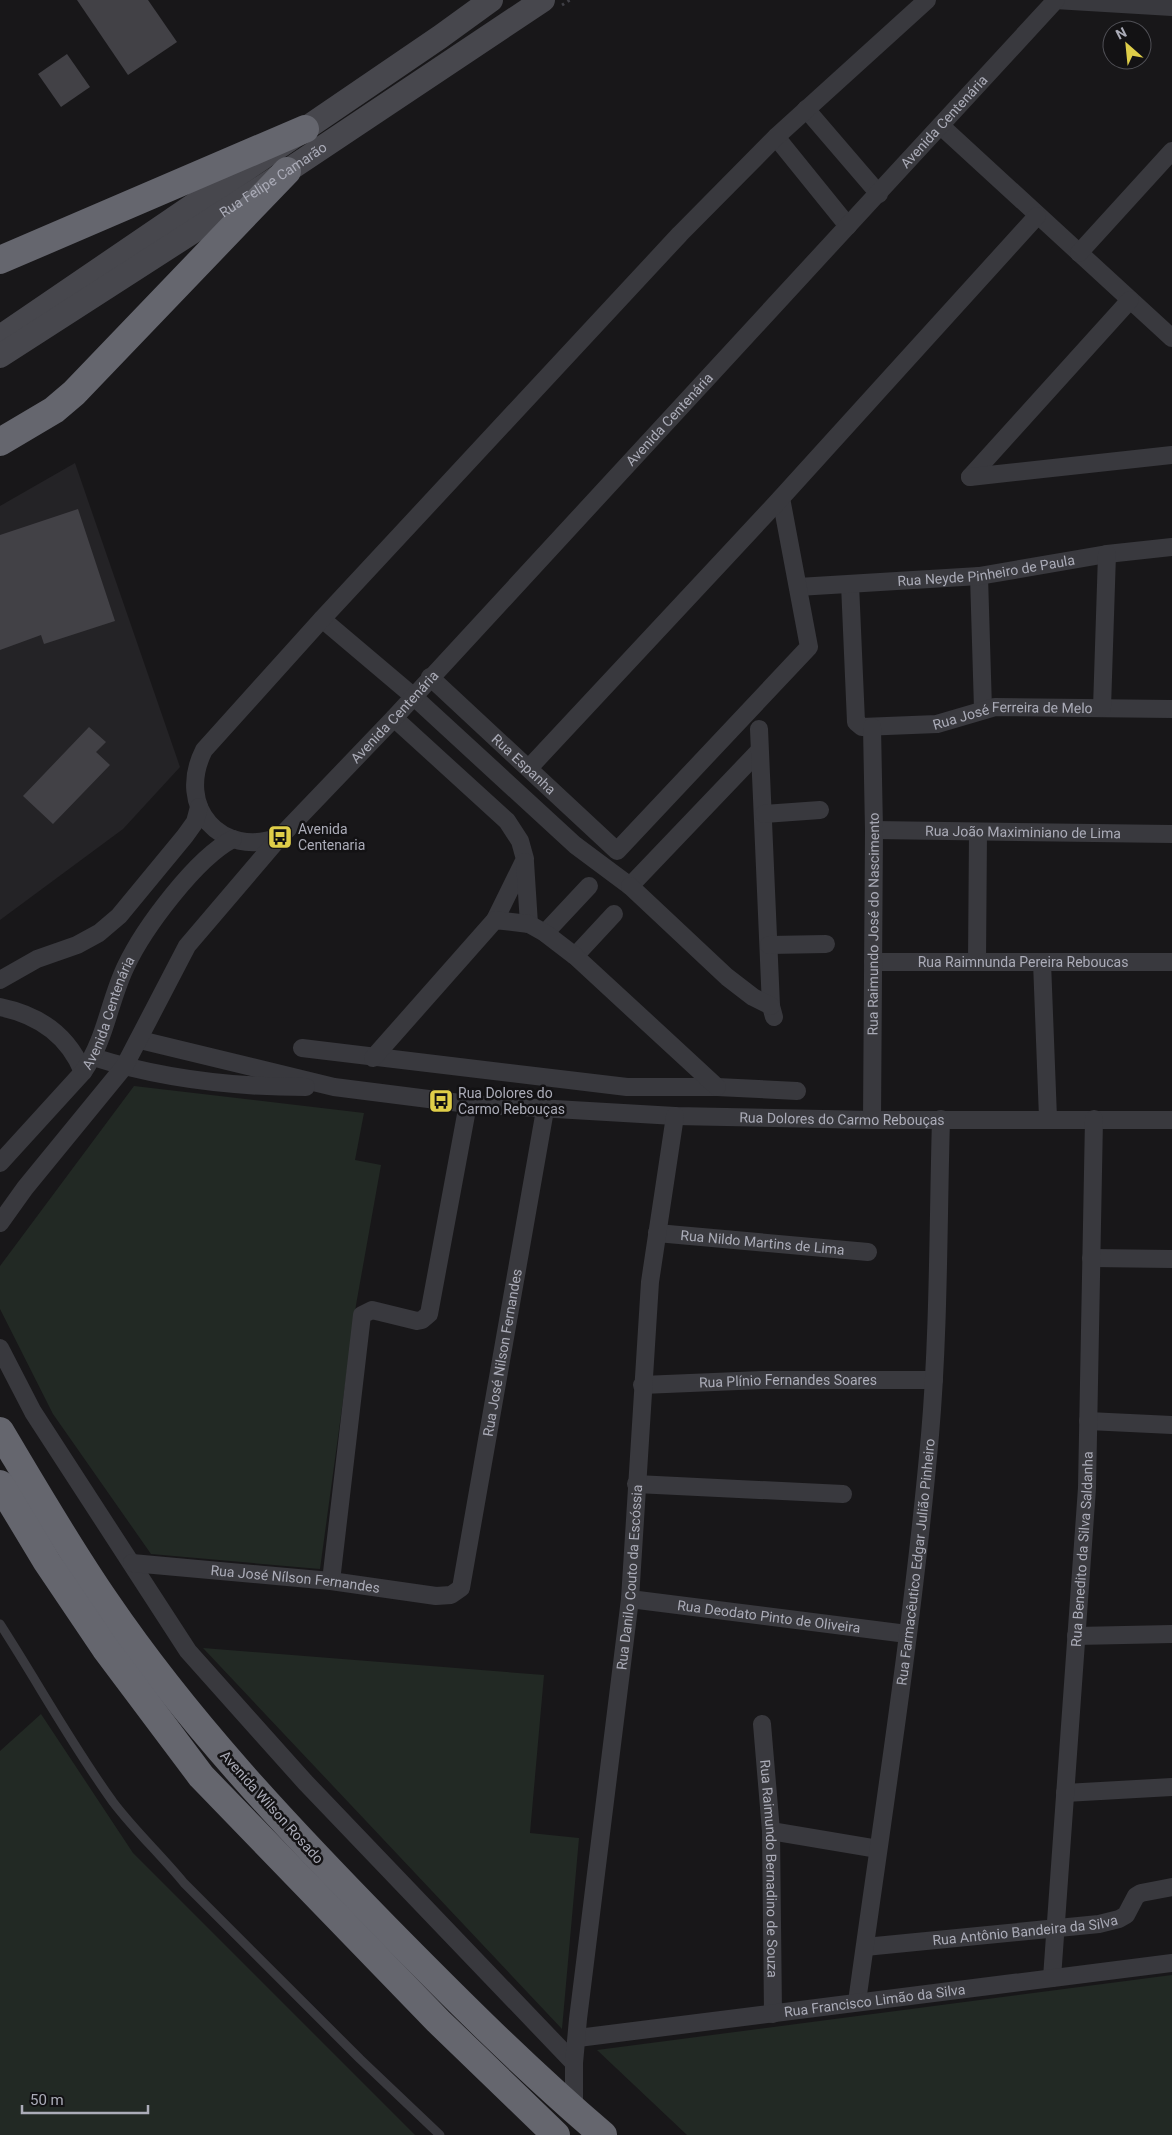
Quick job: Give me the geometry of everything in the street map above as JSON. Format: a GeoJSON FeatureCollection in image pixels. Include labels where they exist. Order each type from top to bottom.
{"type":"FeatureCollection","features":[{"type":"Feature","properties":{"kind":"highway"},"geometry":{"type":"LineString","coordinates":[[0,260],[305,129]]}},
{"type":"Feature","properties":{"kind":"highway"},"geometry":{"type":"LineString","coordinates":[[0,442],[54,410],[74,394],[287,171]]}},
{"type":"Feature","properties":{"kind":"highway","name":"Avenida Wilson Rosado"},"geometry":{"type":"LineString","coordinates":[[0,1430],[106,1602],[187,1711],[244,1780],[292,1833],[425,1967],[602,2135]]}},
{"type":"Feature","properties":{"kind":"highway","name":"Avenida Wilson Rosado"},"geometry":{"type":"LineString","coordinates":[[0,1484],[47,1562],[106,1648],[201,1776],[438,2021],[556,2135]]}},
{"type":"Feature","properties":{"kind":"main road","name":"Rua Felipe Camarão"},"geometry":{"type":"LineString","coordinates":[[0,337],[490,0]]}},
{"type":"Feature","properties":{"kind":"main road","name":"Rua Felipe Camarão"},"geometry":{"type":"LineString","coordinates":[[0,356],[287,171],[543,0]]}},
{"type":"Feature","properties":{"kind":"street"},"geometry":{"type":"LineString","coordinates":[[280,837],[257,843],[233,839],[212,826],[199,807],[194,784],[198,761],[204,750],[674,241],[776,137],[927,0]]}},
{"type":"Feature","properties":{"kind":"street"},"geometry":{"type":"LineString","coordinates":[[1056,0],[1172,7]]}},
{"type":"Feature","properties":{"kind":"street","name":"Avenida Centenária"},"geometry":{"type":"LineString","coordinates":[[0,1223],[25,1188],[124,1067],[140,1040],[187,946],[280,837],[394,718],[1056,0]]}},
{"type":"Feature","properties":{"kind":"street"},"geometry":{"type":"LineString","coordinates":[[806,110],[879,194]]}},
{"type":"Feature","properties":{"kind":"street"},"geometry":{"type":"LineString","coordinates":[[941,126],[1172,338]]}},
{"type":"Feature","properties":{"kind":"street"},"geometry":{"type":"LineString","coordinates":[[776,137],[848,226]]}},
{"type":"Feature","properties":{"kind":"street"},"geometry":{"type":"LineString","coordinates":[[1079,253],[1172,151]]}},
{"type":"Feature","properties":{"kind":"street"},"geometry":{"type":"LineString","coordinates":[[529,768],[781,498],[1037,216]]}},
{"type":"Feature","properties":{"kind":"street"},"geometry":{"type":"LineString","coordinates":[[1130,300],[970,477],[1172,455]]}},
{"type":"Feature","properties":{"kind":"street"},"geometry":{"type":"LineString","coordinates":[[781,498],[798,587]]}},
{"type":"Feature","properties":{"kind":"street","name":"Rua Neyde Pinheiro de Paula"},"geometry":{"type":"LineString","coordinates":[[798,587],[979,576],[1107,554],[1172,547]]}},
{"type":"Feature","properties":{"kind":"street"},"geometry":{"type":"LineString","coordinates":[[1102,708],[1107,554]]}},
{"type":"Feature","properties":{"kind":"street"},"geometry":{"type":"LineString","coordinates":[[979,576],[983,709]]}},
{"type":"Feature","properties":{"kind":"street","name":"Rua Raimundo José do Nascimento"},"geometry":{"type":"LineString","coordinates":[[850,584],[874,830],[872,1120]]}},
{"type":"Feature","properties":{"kind":"street","name":"Rua Espanha"},"geometry":{"type":"LineString","coordinates":[[430,677],[617,851],[809,647],[798,587]]}},
{"type":"Feature","properties":{"kind":"street"},"geometry":{"type":"LineString","coordinates":[[322,620],[413,696],[574,845],[630,886],[727,976],[772,1011],[764,814],[758,750],[759,729]]}},
{"type":"Feature","properties":{"kind":"street","name":"Rua José Ferreira de Melo"},"geometry":{"type":"LineString","coordinates":[[864,724],[937,724],[960,719],[983,709],[996,707],[1172,710]]}},
{"type":"Feature","properties":{"kind":"street"},"geometry":{"type":"LineString","coordinates":[[394,718],[507,820],[520,841],[525,859],[529,924]]}},
{"type":"Feature","properties":{"kind":"street"},"geometry":{"type":"LineString","coordinates":[[630,886],[758,750]]}},
{"type":"Feature","properties":{"kind":"street"},"geometry":{"type":"LineString","coordinates":[[481,797],[501,776]]}},
{"type":"Feature","properties":{"kind":"street"},"geometry":{"type":"LineString","coordinates":[[0,980],[37,959],[77,945],[98,933],[119,916],[186,836],[195,822],[199,807]]}},
{"type":"Feature","properties":{"kind":"street"},"geometry":{"type":"LineString","coordinates":[[764,814],[820,810]]}},
{"type":"Feature","properties":{"kind":"street","name":"Rua João Maximiniano de Lima"},"geometry":{"type":"LineString","coordinates":[[874,830],[1172,834]]}},
{"type":"Feature","properties":{"kind":"street"},"geometry":{"type":"LineString","coordinates":[[977,962],[978,832]]}},
{"type":"Feature","properties":{"kind":"street","name":"Avenida Centenária"},"geometry":{"type":"LineString","coordinates":[[0,1163],[83,1072],[93,1057],[104,1034],[126,966],[165,904],[217,847],[233,839]]}},
{"type":"Feature","properties":{"kind":"street"},"geometry":{"type":"LineString","coordinates":[[374,1058],[495,920],[525,859]]}},
{"type":"Feature","properties":{"kind":"street"},"geometry":{"type":"LineString","coordinates":[[146,885],[165,904]]}},
{"type":"Feature","properties":{"kind":"street"},"geometry":{"type":"LineString","coordinates":[[545,933],[589,886]]}},
{"type":"Feature","properties":{"kind":"street"},"geometry":{"type":"LineString","coordinates":[[575,956],[614,914]]}},
{"type":"Feature","properties":{"kind":"street"},"geometry":{"type":"LineString","coordinates":[[495,920],[529,924],[545,933],[575,956],[717,1087]]}},
{"type":"Feature","properties":{"kind":"street"},"geometry":{"type":"LineString","coordinates":[[769,945],[826,944]]}},
{"type":"Feature","properties":{"kind":"street","name":"Rua Raimnunda Pereira Reboucas"},"geometry":{"type":"LineString","coordinates":[[873,962],[1172,962]]}},
{"type":"Feature","properties":{"kind":"street"},"geometry":{"type":"LineString","coordinates":[[1042,962],[1048,1118]]}},
{"type":"Feature","properties":{"kind":"street"},"geometry":{"type":"LineString","coordinates":[[0,1007],[22,1011],[58,1033],[76,1054],[83,1072]]}},
{"type":"Feature","properties":{"kind":"street","name":"Rua Dolores do Carmo Rebouças"},"geometry":{"type":"LineString","coordinates":[[140,1040],[334,1087],[468,1104],[545,1110],[675,1116],[872,1120],[1048,1118],[1172,1120]]}},
{"type":"Feature","properties":{"kind":"street"},"geometry":{"type":"LineString","coordinates":[[302,1048],[627,1087],[717,1087],[797,1092]]}},
{"type":"Feature","properties":{"kind":"street","name":"Rua Dolores do Carmo Rebouças"},"geometry":{"type":"LineString","coordinates":[[93,1057],[124,1067],[168,1077],[269,1087],[334,1087]]}},
{"type":"Feature","properties":{"kind":"street"},"geometry":{"type":"LineString","coordinates":[[331,1581],[364,1314],[372,1310],[417,1321],[426,1318],[430,1310],[468,1104]]}},
{"type":"Feature","properties":{"kind":"street","name":"Rua José Nilson Fernandes"},"geometry":{"type":"LineString","coordinates":[[457,1592],[463,1579],[545,1110]]}},
{"type":"Feature","properties":{"kind":"street","name":"Rua Danilo Couto da Escóssia"},"geometry":{"type":"LineString","coordinates":[[574,2109],[574,2063],[578,2038],[578,2019],[630,1599],[650,1282],[656,1232],[675,1116]]}},
{"type":"Feature","properties":{"kind":"street","name":"Rua Farmacêutico Edgar Julião Pinheiro"},"geometry":{"type":"LineString","coordinates":[[857,2002],[917,1563],[934,1380],[941,1119]]}},
{"type":"Feature","properties":{"kind":"street","name":"Rua Benedito da Silva Saldanha"},"geometry":{"type":"LineString","coordinates":[[1052,1978],[1087,1488],[1094,1119]]}},
{"type":"Feature","properties":{"kind":"street","name":"Rua Nildo Martins de Lima"},"geometry":{"type":"LineString","coordinates":[[656,1232],[868,1252]]}},
{"type":"Feature","properties":{"kind":"street"},"geometry":{"type":"LineString","coordinates":[[1092,1258],[1172,1259]]}},
{"type":"Feature","properties":{"kind":"street"},"geometry":{"type":"LineString","coordinates":[[0,1348],[33,1412],[195,1658],[305,1782],[574,2063]]}},
{"type":"Feature","properties":{"kind":"street","name":"Rua Plínio Fernandes Soares"},"geometry":{"type":"LineString","coordinates":[[642,1385],[752,1380],[934,1380]]}},
{"type":"Feature","properties":{"kind":"street"},"geometry":{"type":"LineString","coordinates":[[1088,1421],[1172,1425]]}},
{"type":"Feature","properties":{"kind":"street"},"geometry":{"type":"LineString","coordinates":[[636,1484],[843,1494]]}},
{"type":"Feature","properties":{"kind":"street","name":"Rua José Nílson Fernandes"},"geometry":{"type":"LineString","coordinates":[[132,1563],[331,1581],[436,1596],[451,1595],[457,1592]]}},
{"type":"Feature","properties":{"kind":"street","name":"Rua Deodato Pinto de Oliveira"},"geometry":{"type":"LineString","coordinates":[[630,1599],[907,1634]]}},
{"type":"Feature","properties":{"kind":"street"},"geometry":{"type":"LineString","coordinates":[[1076,1636],[1172,1634]]}},
{"type":"Feature","properties":{"kind":"street","name":"Rua Raimundo Bernadino de Souza"},"geometry":{"type":"LineString","coordinates":[[762,1724],[771,1832],[773,2014]]}},
{"type":"Feature","properties":{"kind":"street"},"geometry":{"type":"LineString","coordinates":[[1065,1793],[1172,1787]]}},
{"type":"Feature","properties":{"kind":"street"},"geometry":{"type":"LineString","coordinates":[[771,1832],[878,1849]]}},
{"type":"Feature","properties":{"kind":"street","name":"Rua Antônio Bandeira da Silva"},"geometry":{"type":"LineString","coordinates":[[865,1948],[1099,1924],[1119,1919],[1126,1915],[1136,1896],[1141,1893],[1172,1887]]}},
{"type":"Feature","properties":{"kind":"street","name":"Rua Francisco Limão da Silva"},"geometry":{"type":"LineString","coordinates":[[578,2038],[1172,1963]]}},
{"type":"Feature","properties":{"kind":"lane"},"geometry":{"type":"LineString","coordinates":[[0,1624],[89,1765],[130,1823],[158,1851],[184,1883],[360,2059],[440,2135]]}},
{"type":"Feature","properties":{"kind":"shaded area"},"geometry":{"type":"Polygon","coordinates":[[[75,463],[180,767],[123,829],[0,920],[0,506],[75,463]]]}},
{"type":"Feature","properties":{"kind":"shaded area"},"geometry":{"type":"Polygon","coordinates":[[[134,1086],[364,1113],[355,1160],[381,1165],[356,1305],[320,1569],[151,1554],[53,1414],[0,1309],[0,1266],[134,1086]]]}},
{"type":"Feature","properties":{"kind":"shaded area"},"geometry":{"type":"Polygon","coordinates":[[[203,1648],[544,1675],[530,1833],[579,1838],[562,2029],[203,1648]]]}},
{"type":"Feature","properties":{"kind":"shaded area"},"geometry":{"type":"Polygon","coordinates":[[[41,1714],[133,1853],[415,2135],[0,2135],[0,1751],[41,1714]]]}},
{"type":"Feature","properties":{"kind":"shaded area"},"geometry":{"type":"Polygon","coordinates":[[[1172,1975],[1172,2135],[687,2135],[597,2050],[1172,1975]]]}},
{"type":"Feature","properties":{"kind":"building"},"geometry":{"type":"Polygon","coordinates":[[[77,0],[148,0],[177,42],[128,75],[77,0]]]}},
{"type":"Feature","properties":{"kind":"building"},"geometry":{"type":"Polygon","coordinates":[[[67,54],[90,87],[61,107],[38,74],[67,54]]]}},
{"type":"Feature","properties":{"kind":"building"},"geometry":{"type":"Polygon","coordinates":[[[78,509],[115,621],[44,644],[41,635],[0,650],[0,535],[78,509]]]}},
{"type":"Feature","properties":{"kind":"building"},"geometry":{"type":"Polygon","coordinates":[[[89,727],[106,742],[96,752],[110,765],[53,824],[23,796],[89,727]]]}},
{"type":"Feature","properties":{"kind":"place","name":"Avenida Centenaria"},"geometry":{"type":"Point","coordinates":[280,837]}},
{"type":"Feature","properties":{"kind":"place","name":"Rua Dolores do Carmo Rebouças"},"geometry":{"type":"Point","coordinates":[441,1101]}}]}
